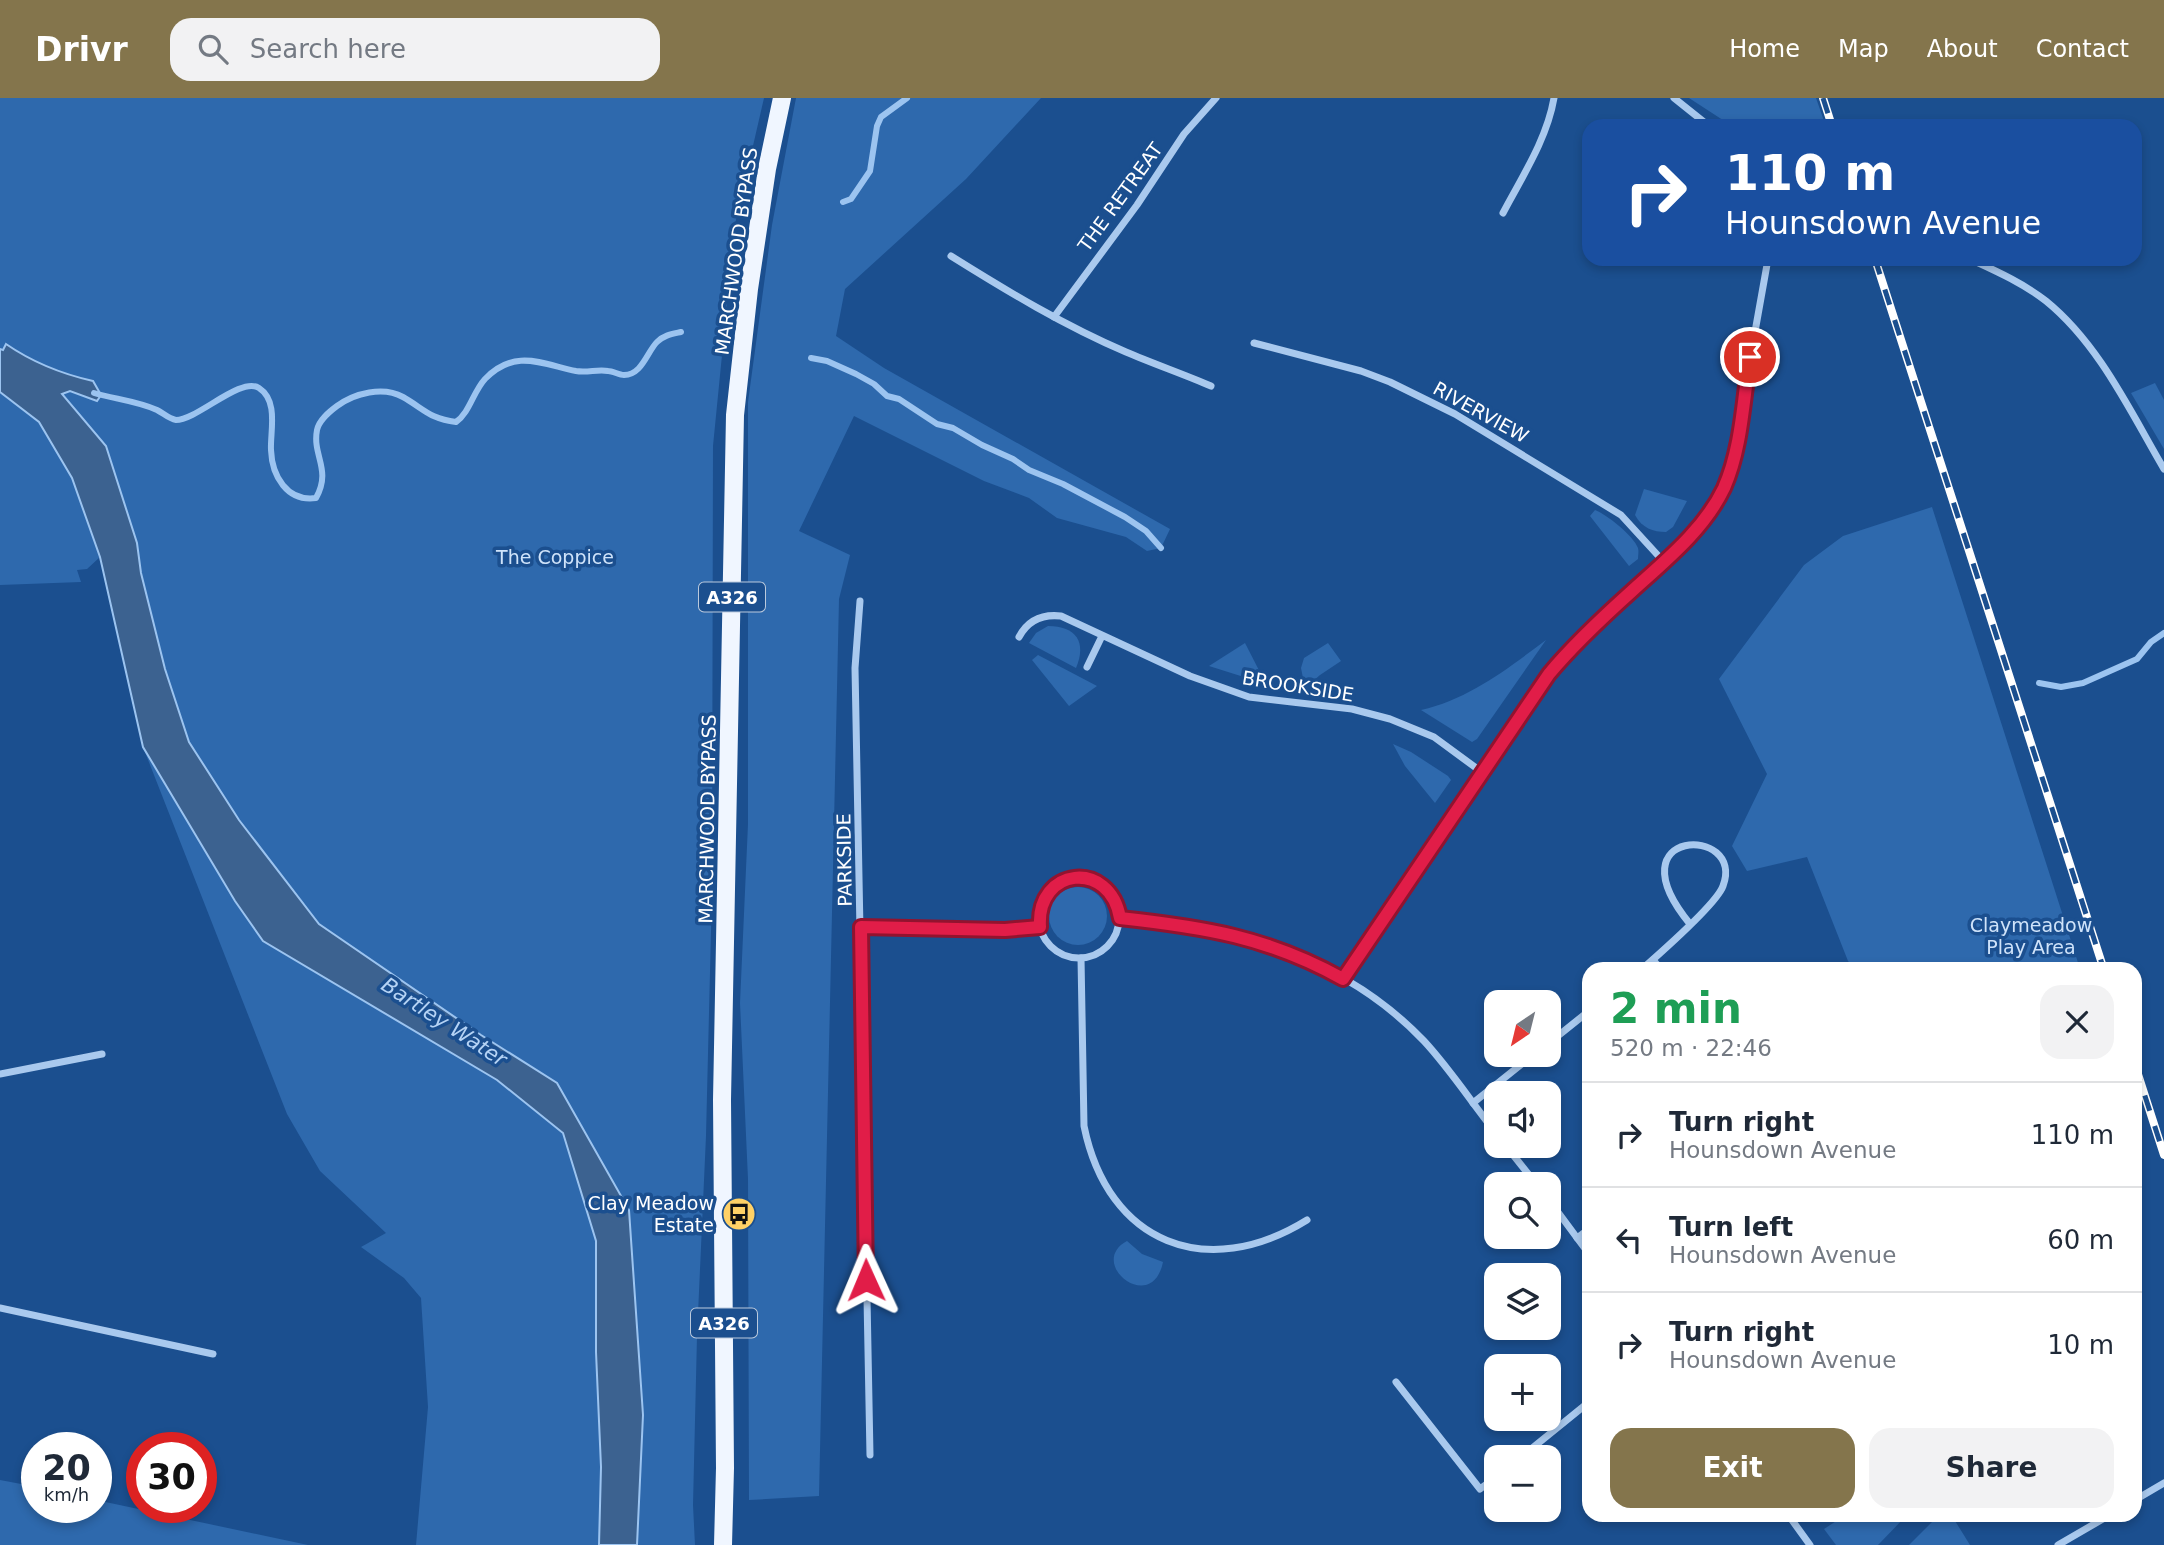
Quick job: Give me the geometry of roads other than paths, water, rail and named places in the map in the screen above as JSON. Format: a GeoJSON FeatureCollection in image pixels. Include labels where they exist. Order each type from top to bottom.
{"type":"FeatureCollection","features":[{"type":"Feature","properties":{"kind":"main road","name":"MARCHWOOD BYPASS"},"geometry":{"type":"LineString","coordinates":[[723,1545],[722,1100],[735,415],[751,275],[767,169],[782,98]]}},
{"type":"Feature","properties":{"kind":"street","name":"THE RETREAT"},"geometry":{"type":"LineString","coordinates":[[1054,317],[1137,205],[1184,134],[1216,98]]}},
{"type":"Feature","properties":{"kind":"street"},"geometry":{"type":"LineString","coordinates":[[1503,213],[1540,140],[1554,98]]}},
{"type":"Feature","properties":{"kind":"street"},"geometry":{"type":"LineString","coordinates":[[1674,98],[1700,119]]}},
{"type":"Feature","properties":{"kind":"street"},"geometry":{"type":"LineString","coordinates":[[951,256],[1004,290],[1054,317],[1124,351],[1211,386]]}},
{"type":"Feature","properties":{"kind":"street"},"geometry":{"type":"LineString","coordinates":[[1343,979],[1549,674],[1569,650],[1690,536],[1709,512],[1728,475],[1741,423],[1767,266]]}},
{"type":"Feature","properties":{"kind":"street"},"geometry":{"type":"LineString","coordinates":[[1983,266],[2029,290],[2075,329],[2105,370],[2164,468]]}},
{"type":"Feature","properties":{"kind":"street","name":"RIVERVIEW"},"geometry":{"type":"LineString","coordinates":[[1254,342],[1361,371],[1455,414],[1621,515],[1664,562]]}},
{"type":"Feature","properties":{"kind":"street","name":"PARKSIDE"},"geometry":{"type":"LineString","coordinates":[[860,601],[855,668],[870,1455]]}},
{"type":"Feature","properties":{"kind":"street","name":"BROOKSIDE"},"geometry":{"type":"LineString","coordinates":[[1019,636],[1029,624],[1050,615],[1074,620],[1102,636],[1190,676],[1249,697],[1352,709],[1391,719],[1434,737],[1483,774]]}},
{"type":"Feature","properties":{"kind":"street"},"geometry":{"type":"LineString","coordinates":[[1087,667],[1102,636]]}},
{"type":"Feature","properties":{"kind":"street"},"geometry":{"type":"LineString","coordinates":[[1651,962],[1690,924],[1716,898],[1726,877],[1722,859],[1707,846],[1699,844],[1684,845],[1671,854],[1663,877],[1670,898],[1690,924]]}},
{"type":"Feature","properties":{"kind":"street"},"geometry":{"type":"LineString","coordinates":[[1074,877],[1101,883],[1111,892],[1118,905],[1118,930],[1112,941],[1093,956],[1067,956],[1055,950],[1045,940],[1040,927],[1042,900],[1062,881],[1074,877]]}},
{"type":"Feature","properties":{"kind":"street"},"geometry":{"type":"LineString","coordinates":[[1120,918],[1174,924],[1248,938],[1285,950],[1343,979],[1375,999],[1424,1042],[1484,1117]]}},
{"type":"Feature","properties":{"kind":"street"},"geometry":{"type":"LineString","coordinates":[[861,927],[1005,930],[1040,927]]}},
{"type":"Feature","properties":{"kind":"street"},"geometry":{"type":"LineString","coordinates":[[1081,958],[1084,1126],[1099,1174],[1132,1220],[1174,1244],[1223,1250],[1272,1240],[1307,1220]]}},
{"type":"Feature","properties":{"kind":"street"},"geometry":{"type":"LineString","coordinates":[[1561,1033],[1582,1017]]}},
{"type":"Feature","properties":{"kind":"street"},"geometry":{"type":"LineString","coordinates":[[0,1074],[102,1054]]}},
{"type":"Feature","properties":{"kind":"street"},"geometry":{"type":"LineString","coordinates":[[1473,1103],[1517,1068]]}},
{"type":"Feature","properties":{"kind":"street"},"geometry":{"type":"LineString","coordinates":[[1516,1158],[1527,1172]]}},
{"type":"Feature","properties":{"kind":"street"},"geometry":{"type":"LineString","coordinates":[[1561,1216],[1582,1245]]}},
{"type":"Feature","properties":{"kind":"street"},"geometry":{"type":"LineString","coordinates":[[1577,1238],[1582,1234]]}},
{"type":"Feature","properties":{"kind":"street"},"geometry":{"type":"LineString","coordinates":[[0,1308],[213,1354]]}},
{"type":"Feature","properties":{"kind":"street"},"geometry":{"type":"LineString","coordinates":[[1396,1382],[1480,1489],[1484,1486]]}},
{"type":"Feature","properties":{"kind":"street"},"geometry":{"type":"LineString","coordinates":[[1536,1445],[1582,1408]]}},
{"type":"Feature","properties":{"kind":"street"},"geometry":{"type":"LineString","coordinates":[[2142,1496],[2164,1483]]}},
{"type":"Feature","properties":{"kind":"street"},"geometry":{"type":"LineString","coordinates":[[1793,1522],[1810,1545]]}},
{"type":"Feature","properties":{"kind":"street"},"geometry":{"type":"LineString","coordinates":[[2057,1545],[2097,1522]]}},
{"type":"Feature","properties":{"kind":"water","name":"Bartley Water"},"geometry":{"type":"Polygon","coordinates":[[[6,344],[48,367],[93,381],[101,395],[97,401],[70,391],[62,394],[106,446],[137,543],[141,573],[165,669],[189,742],[239,820],[319,924],[481,1035],[557,1083],[629,1210],[643,1415],[637,1545],[599,1545],[601,1467],[596,1352],[596,1241],[563,1133],[497,1080],[263,941],[235,901],[143,747],[100,557],[72,478],[39,422],[0,392],[0,349],[3,350],[6,344]]]}},
{"type":"Feature","properties":{"kind":"waterway"},"geometry":{"type":"LineString","coordinates":[[843,202],[851,199],[870,171],[877,126],[881,117],[907,98]]}},
{"type":"Feature","properties":{"kind":"waterway"},"geometry":{"type":"LineString","coordinates":[[94,393],[134,402],[176,420],[185,418],[241,388],[259,388],[265,394],[271,409],[272,460],[278,478],[297,496],[316,498],[322,479],[316,439],[318,426],[344,401],[369,393],[387,392],[403,397],[433,416],[456,422],[465,413],[485,379],[507,364],[529,361],[576,371],[630,374],[640,367],[660,340],[681,332]]}},
{"type":"Feature","properties":{"kind":"waterway"},"geometry":{"type":"LineString","coordinates":[[811,358],[827,361],[856,374],[874,384],[887,396],[899,399],[937,424],[953,428],[1029,470],[1063,484],[1125,517],[1146,531],[1161,548]]}},
{"type":"Feature","properties":{"kind":"waterway"},"geometry":{"type":"LineString","coordinates":[[2039,683],[2061,687],[2083,683],[2137,659],[2151,642],[2164,633]]}},
{"type":"Feature","properties":{"kind":"railway"},"geometry":{"type":"LineString","coordinates":[[1823,98],[1830,119]]}},
{"type":"Feature","properties":{"kind":"railway"},"geometry":{"type":"LineString","coordinates":[[1877,266],[2101,962]]}},
{"type":"Feature","properties":{"kind":"railway"},"geometry":{"type":"LineString","coordinates":[[2142,1087],[2164,1155]]}},
{"type":"Feature","properties":{"kind":"place","name":"Clay Meadow Estate"},"geometry":{"type":"Point","coordinates":[739,1214]}},
{"type":"Feature","properties":{"kind":"park label","name":"The Coppice"},"geometry":{"type":"Point","coordinates":[555,557]}},
{"type":"Feature","properties":{"kind":"park label","name":"Claymeadow Play Area"},"geometry":{"type":"Point","coordinates":[2031,936]}}]}
